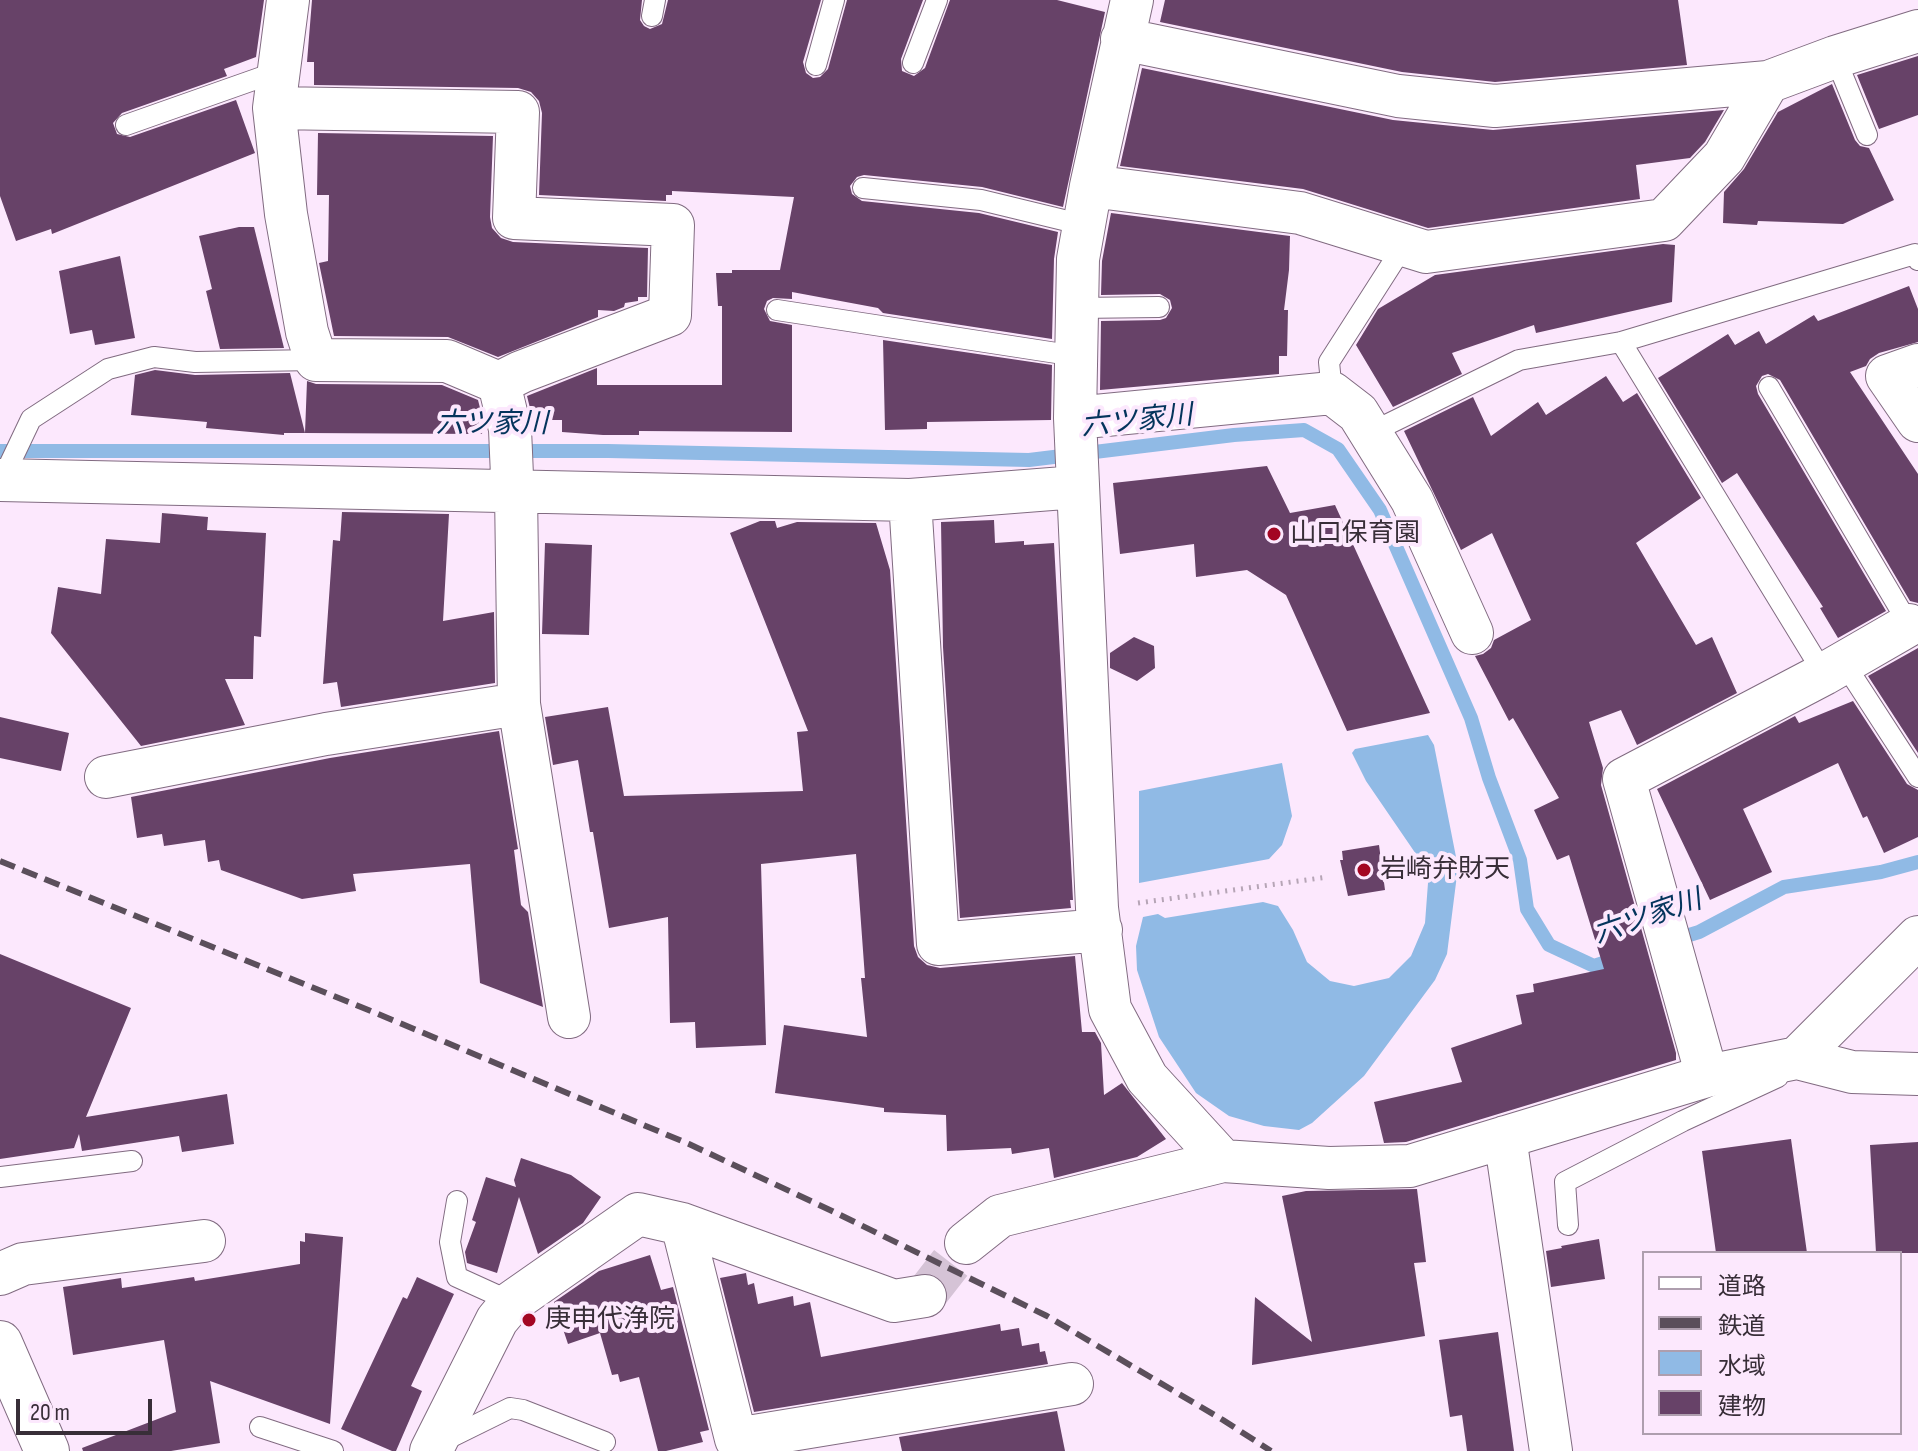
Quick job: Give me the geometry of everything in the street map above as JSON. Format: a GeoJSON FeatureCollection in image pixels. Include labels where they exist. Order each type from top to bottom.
{"type":"FeatureCollection","features":[{"type":"Feature","properties":{"kind":"main road"},"geometry":{"type":"LineString","coordinates":[[0,1343],[47,1451]]}},
{"type":"Feature","properties":{"kind":"street"},"geometry":{"type":"LineString","coordinates":[[277,89],[518,112],[514,218],[673,225],[670,315],[499,383],[447,361],[316,360],[307,332],[286,214],[277,89],[288,0]]}},
{"type":"Feature","properties":{"kind":"street"},"geometry":{"type":"LineString","coordinates":[[1223,1161],[1147,1078],[1110,1009],[1099,919],[1077,486],[1078,259],[1128,10],[1398,96],[1495,106],[1768,82],[1918,31]]}},
{"type":"Feature","properties":{"kind":"street"},"geometry":{"type":"LineString","coordinates":[[1087,206],[1300,213],[1426,252],[1664,220],[1724,157],[1768,82]]}},
{"type":"Feature","properties":{"kind":"street"},"geometry":{"type":"LineString","coordinates":[[1918,365],[1887,376],[1918,421]]}},
{"type":"Feature","properties":{"kind":"street"},"geometry":{"type":"LineString","coordinates":[[499,383],[510,429],[514,484],[519,704],[569,1017]]}},
{"type":"Feature","properties":{"kind":"street"},"geometry":{"type":"LineString","coordinates":[[1075,421],[1332,393],[1358,413],[1412,500],[1472,633]]}},
{"type":"Feature","properties":{"kind":"street"},"geometry":{"type":"LineString","coordinates":[[1,480],[514,484],[910,500],[1077,486]]}},
{"type":"Feature","properties":{"kind":"street"},"geometry":{"type":"LineString","coordinates":[[910,500],[938,944],[1099,919]]}},
{"type":"Feature","properties":{"kind":"street"},"geometry":{"type":"LineString","coordinates":[[1707,1076],[1624,779],[1834,668],[1914,631]]}},
{"type":"Feature","properties":{"kind":"street"},"geometry":{"type":"LineString","coordinates":[[106,777],[326,734],[519,704]]}},
{"type":"Feature","properties":{"kind":"street"},"geometry":{"type":"LineString","coordinates":[[1797,1058],[1918,937]]}},
{"type":"Feature","properties":{"kind":"street"},"geometry":{"type":"LineString","coordinates":[[966,1243],[1000,1216],[1223,1161],[1329,1168],[1410,1166],[1707,1076],[1797,1058],[1852,1072],[1918,1074]]}},
{"type":"Feature","properties":{"kind":"street"},"geometry":{"type":"LineString","coordinates":[[1505,1137],[1551,1451]]}},
{"type":"Feature","properties":{"kind":"street"},"geometry":{"type":"LineString","coordinates":[[432,1448],[497,1320],[512,1302],[638,1214],[682,1224],[894,1301],[925,1296]]}},
{"type":"Feature","properties":{"kind":"street"},"geometry":{"type":"LineString","coordinates":[[682,1224],[736,1439],[1072,1384]]}},
{"type":"Feature","properties":{"kind":"street"},"geometry":{"type":"LineString","coordinates":[[0,1274],[23,1264],[204,1241]]}},
{"type":"Feature","properties":{"kind":"lane"},"geometry":{"type":"LineString","coordinates":[[816,65],[834,0]]}},
{"type":"Feature","properties":{"kind":"lane"},"geometry":{"type":"LineString","coordinates":[[913,63],[937,0]]}},
{"type":"Feature","properties":{"kind":"lane"},"geometry":{"type":"LineString","coordinates":[[1835,57],[1867,135]]}},
{"type":"Feature","properties":{"kind":"lane"},"geometry":{"type":"LineString","coordinates":[[126,125],[277,89]]}},
{"type":"Feature","properties":{"kind":"lane"},"geometry":{"type":"LineString","coordinates":[[863,188],[981,200],[1087,206]]}},
{"type":"Feature","properties":{"kind":"lane"},"geometry":{"type":"LineString","coordinates":[[1332,393],[1329,362],[1404,245]]}},
{"type":"Feature","properties":{"kind":"lane"},"geometry":{"type":"LineString","coordinates":[[1370,433],[1519,360],[1621,342],[1915,254],[1918,260]]}},
{"type":"Feature","properties":{"kind":"lane"},"geometry":{"type":"LineString","coordinates":[[1077,308],[1159,307]]}},
{"type":"Feature","properties":{"kind":"lane"},"geometry":{"type":"LineString","coordinates":[[777,310],[1076,356]]}},
{"type":"Feature","properties":{"kind":"lane"},"geometry":{"type":"LineString","coordinates":[[1621,342],[1834,668],[1918,777]]}},
{"type":"Feature","properties":{"kind":"lane"},"geometry":{"type":"LineString","coordinates":[[1,480],[31,419],[108,369],[154,357],[195,362],[316,360]]}},
{"type":"Feature","properties":{"kind":"lane"},"geometry":{"type":"LineString","coordinates":[[1769,387],[1914,631]]}},
{"type":"Feature","properties":{"kind":"lane"},"geometry":{"type":"LineString","coordinates":[[1568,1225],[1565,1182],[1683,1121],[1783,1075],[1797,1058]]}},
{"type":"Feature","properties":{"kind":"lane"},"geometry":{"type":"LineString","coordinates":[[0,1177],[132,1161]]}},
{"type":"Feature","properties":{"kind":"lane"},"geometry":{"type":"LineString","coordinates":[[457,1201],[450,1242],[457,1277],[512,1302]]}},
{"type":"Feature","properties":{"kind":"lane"},"geometry":{"type":"LineString","coordinates":[[432,1448],[510,1408],[523,1410],[605,1442]]}},
{"type":"Feature","properties":{"kind":"lane"},"geometry":{"type":"LineString","coordinates":[[260,1427],[333,1451]]}},
{"type":"Feature","properties":{"kind":"path"},"geometry":{"type":"LineString","coordinates":[[1099,919],[1328,877]]}},
{"type":"Feature","properties":{"kind":"water"},"geometry":{"type":"Polygon","coordinates":[[[1428,735],[1434,745],[1458,867],[1447,954],[1435,980],[1364,1076],[1312,1123],[1299,1130],[1264,1126],[1229,1116],[1196,1093],[1159,1037],[1137,970],[1136,946],[1143,917],[1158,914],[1165,918],[1263,902],[1278,906],[1307,962],[1330,981],[1354,986],[1389,978],[1411,956],[1425,923],[1428,883],[1418,857],[1366,781],[1352,753],[1355,749],[1428,735]]]}},
{"type":"Feature","properties":{"kind":"water"},"geometry":{"type":"Polygon","coordinates":[[[1282,763],[1292,816],[1282,845],[1269,859],[1139,883],[1139,791],[1282,763]]]}},
{"type":"Feature","properties":{"kind":"building"},"geometry":{"type":"Polygon","coordinates":[[[0,0],[264,0],[256,57],[224,69],[227,76],[122,113],[113,123],[117,134],[130,137],[236,100],[255,153],[52,234],[51,229],[16,241],[0,196],[0,0]]]}},
{"type":"Feature","properties":{"kind":"building"},"geometry":{"type":"Polygon","coordinates":[[[312,0],[642,0],[640,20],[650,29],[662,24],[668,0],[821,0],[803,62],[806,73],[813,78],[820,77],[828,69],[847,0],[923,0],[901,59],[902,71],[914,76],[925,68],[950,0],[1057,0],[1105,12],[1063,207],[982,187],[864,175],[857,177],[850,186],[852,194],[862,201],[979,213],[1058,232],[1054,259],[1052,339],[883,313],[878,308],[792,292],[792,299],[773,298],[767,301],[764,309],[770,321],[792,325],[792,432],[639,431],[639,435],[603,435],[562,432],[562,420],[533,420],[527,396],[597,368],[597,385],[722,385],[722,306],[718,306],[716,273],[780,270],[794,197],[672,191],[672,195],[666,195],[666,201],[539,195],[542,113],[539,101],[531,92],[518,88],[314,85],[314,62],[307,62],[312,0]]]}},
{"type":"Feature","properties":{"kind":"building"},"geometry":{"type":"Polygon","coordinates":[[[1165,0],[1678,0],[1687,65],[1495,82],[1402,72],[1160,22],[1165,0]]]}},
{"type":"Feature","properties":{"kind":"building"},"geometry":{"type":"Polygon","coordinates":[[[1918,56],[1918,115],[1879,129],[1857,75],[1918,56]]]}},
{"type":"Feature","properties":{"kind":"building"},"geometry":{"type":"Polygon","coordinates":[[[1142,68],[1393,120],[1493,130],[1724,110],[1705,142],[1690,158],[1636,165],[1640,199],[1428,228],[1303,189],[1120,166],[1142,68]]]}},
{"type":"Feature","properties":{"kind":"building"},"geometry":{"type":"Polygon","coordinates":[[[1832,84],[1855,140],[1860,146],[1869,148],[1894,200],[1843,224],[1723,223],[1724,192],[1744,169],[1778,112],[1832,84]]]}},
{"type":"Feature","properties":{"kind":"building"},"geometry":{"type":"Polygon","coordinates":[[[318,133],[493,136],[490,217],[492,228],[501,238],[513,242],[648,248],[647,297],[638,297],[638,301],[625,303],[624,307],[614,311],[598,310],[598,317],[498,357],[448,337],[334,336],[319,263],[328,261],[329,195],[317,195],[318,133]]]}},
{"type":"Feature","properties":{"kind":"building"},"geometry":{"type":"Polygon","coordinates":[[[1111,213],[1290,236],[1284,310],[1288,310],[1287,356],[1279,356],[1279,374],[1100,390],[1101,321],[1160,320],[1166,318],[1172,308],[1170,300],[1160,294],[1101,295],[1102,261],[1111,213]]]}},
{"type":"Feature","properties":{"kind":"building"},"geometry":{"type":"Polygon","coordinates":[[[239,227],[254,227],[284,348],[220,349],[206,291],[212,289],[199,236],[239,227]]]}},
{"type":"Feature","properties":{"kind":"building"},"geometry":{"type":"Polygon","coordinates":[[[1663,244],[1675,245],[1672,302],[1536,333],[1534,325],[1452,353],[1462,374],[1393,407],[1356,345],[1378,309],[1435,275],[1663,244]]]}},
{"type":"Feature","properties":{"kind":"building"},"geometry":{"type":"Polygon","coordinates":[[[120,256],[135,338],[95,345],[92,330],[70,334],[59,271],[120,256]]]}},
{"type":"Feature","properties":{"kind":"building"},"geometry":{"type":"Polygon","coordinates":[[[1909,286],[1918,309],[1918,342],[1879,353],[1866,366],[1850,372],[1918,474],[1918,603],[1910,601],[1780,380],[1768,374],[1762,376],[1756,386],[1886,611],[1838,638],[1820,608],[1823,607],[1737,473],[1722,483],[1658,378],[1728,334],[1735,345],[1759,331],[1766,344],[1814,315],[1818,321],[1909,286]]]}},
{"type":"Feature","properties":{"kind":"building"},"geometry":{"type":"Polygon","coordinates":[[[883,340],[1052,365],[1051,420],[927,422],[927,429],[885,430],[883,340]]]}},
{"type":"Feature","properties":{"kind":"building"},"geometry":{"type":"Polygon","coordinates":[[[155,370],[195,375],[290,373],[305,433],[284,435],[206,428],[207,422],[131,415],[135,375],[155,370]]]}},
{"type":"Feature","properties":{"kind":"building"},"geometry":{"type":"Polygon","coordinates":[[[1606,376],[1623,402],[1637,393],[1701,498],[1636,543],[1696,645],[1712,637],[1737,693],[1637,745],[1621,710],[1589,722],[1603,768],[1601,785],[1676,1060],[1406,1142],[1384,1143],[1374,1102],[1462,1082],[1451,1048],[1522,1024],[1516,995],[1534,992],[1533,984],[1604,969],[1569,855],[1557,860],[1534,810],[1559,798],[1513,718],[1509,721],[1475,656],[1491,648],[1494,640],[1531,620],[1492,533],[1461,550],[1404,431],[1473,397],[1491,436],[1538,402],[1546,415],[1606,376]]]}},
{"type":"Feature","properties":{"kind":"building"},"geometry":{"type":"Polygon","coordinates":[[[307,381],[316,384],[442,385],[478,400],[483,420],[482,434],[305,433],[307,381]]]}},
{"type":"Feature","properties":{"kind":"building"},"geometry":{"type":"Polygon","coordinates":[[[1267,466],[1290,513],[1335,505],[1430,713],[1347,731],[1286,595],[1247,570],[1196,577],[1194,544],[1120,554],[1113,483],[1267,466]]]}},
{"type":"Feature","properties":{"kind":"building"},"geometry":{"type":"Polygon","coordinates":[[[342,512],[449,514],[443,621],[494,612],[495,683],[341,707],[337,682],[323,684],[333,540],[340,541],[342,512]]]}},
{"type":"Feature","properties":{"kind":"building"},"geometry":{"type":"Polygon","coordinates":[[[162,513],[208,517],[207,530],[266,533],[261,637],[254,636],[253,679],[225,679],[245,725],[141,746],[51,633],[58,587],[101,594],[106,539],[160,543],[162,513]]]}},
{"type":"Feature","properties":{"kind":"building"},"geometry":{"type":"Polygon","coordinates":[[[994,520],[995,543],[1054,543],[1073,900],[1070,900],[1071,908],[960,918],[943,647],[941,522],[994,520]]]}},
{"type":"Feature","properties":{"kind":"building"},"geometry":{"type":"Polygon","coordinates":[[[760,521],[775,521],[777,528],[797,522],[876,523],[890,570],[914,946],[918,957],[927,965],[940,968],[1075,956],[1082,1032],[1095,1032],[1101,1043],[1104,1095],[1122,1083],[1166,1139],[1137,1157],[1054,1178],[1049,1148],[1012,1154],[1011,1148],[947,1151],[946,1115],[884,1112],[884,1108],[775,1093],[784,1025],[867,1037],[861,978],[865,978],[856,854],[761,864],[766,1045],[696,1048],[695,1022],[670,1023],[668,917],[609,928],[578,760],[553,765],[545,717],[608,707],[624,796],[803,791],[797,732],[808,731],[730,533],[760,521]]]}},
{"type":"Feature","properties":{"kind":"building"},"geometry":{"type":"Polygon","coordinates":[[[545,543],[592,545],[589,635],[542,634],[545,543]]]}},
{"type":"Feature","properties":{"kind":"building"},"geometry":{"type":"Polygon","coordinates":[[[1134,637],[1154,646],[1155,668],[1137,681],[1110,668],[1110,653],[1134,637]]]}},
{"type":"Feature","properties":{"kind":"building"},"geometry":{"type":"Polygon","coordinates":[[[1918,648],[1918,753],[1868,676],[1918,648]]]}},
{"type":"Feature","properties":{"kind":"building"},"geometry":{"type":"Polygon","coordinates":[[[1853,701],[1907,784],[1918,790],[1918,837],[1884,853],[1867,816],[1863,818],[1838,763],[1743,809],[1772,872],[1710,900],[1657,789],[1795,716],[1799,723],[1853,701]]]}},
{"type":"Feature","properties":{"kind":"building"},"geometry":{"type":"Polygon","coordinates":[[[0,717],[69,733],[61,771],[0,758],[0,717]]]}},
{"type":"Feature","properties":{"kind":"building"},"geometry":{"type":"Polygon","coordinates":[[[499,731],[518,849],[514,850],[521,905],[528,912],[543,1007],[480,983],[470,864],[353,874],[356,891],[302,899],[221,870],[219,860],[208,862],[205,840],[164,846],[162,834],[137,838],[131,797],[330,758],[499,731]]]}},
{"type":"Feature","properties":{"kind":"building","name":"岩崎弁財天"},"geometry":{"type":"Polygon","coordinates":[[[1379,845],[1385,890],[1348,896],[1340,860],[1343,860],[1342,851],[1379,845]]]}},
{"type":"Feature","properties":{"kind":"building"},"geometry":{"type":"Polygon","coordinates":[[[0,954],[131,1008],[86,1117],[227,1094],[234,1144],[182,1152],[179,1136],[82,1151],[79,1134],[74,1148],[0,1159],[0,954]]]}},
{"type":"Feature","properties":{"kind":"building"},"geometry":{"type":"Polygon","coordinates":[[[1791,1139],[1807,1251],[1716,1251],[1702,1151],[1791,1139]]]}},
{"type":"Feature","properties":{"kind":"building"},"geometry":{"type":"Polygon","coordinates":[[[1918,1142],[1918,1253],[1876,1251],[1870,1145],[1918,1142]]]}},
{"type":"Feature","properties":{"kind":"building"},"geometry":{"type":"Polygon","coordinates":[[[521,1158],[571,1175],[601,1197],[583,1223],[538,1254],[519,1197],[497,1273],[467,1263],[465,1252],[476,1222],[472,1220],[486,1177],[516,1187],[514,1180],[521,1158]]]}},
{"type":"Feature","properties":{"kind":"building"},"geometry":{"type":"Polygon","coordinates":[[[1417,1189],[1426,1262],[1414,1263],[1425,1336],[1252,1365],[1255,1297],[1312,1342],[1282,1196],[1306,1191],[1417,1189]]]}},
{"type":"Feature","properties":{"kind":"building"},"geometry":{"type":"Polygon","coordinates":[[[305,1233],[343,1237],[330,1424],[210,1381],[220,1443],[171,1451],[83,1451],[82,1448],[176,1412],[164,1340],[73,1355],[63,1287],[121,1278],[122,1288],[194,1277],[195,1281],[300,1264],[300,1241],[305,1242],[305,1233]]]}},
{"type":"Feature","properties":{"kind":"building"},"geometry":{"type":"Polygon","coordinates":[[[1599,1239],[1605,1279],[1551,1287],[1546,1251],[1599,1239]]]}},
{"type":"Feature","properties":{"kind":"building"},"geometry":{"type":"Polygon","coordinates":[[[650,1255],[661,1290],[673,1287],[709,1430],[700,1432],[703,1442],[666,1451],[658,1451],[639,1377],[620,1382],[618,1374],[612,1375],[600,1333],[568,1344],[554,1302],[599,1271],[650,1255]]]}},
{"type":"Feature","properties":{"kind":"building"},"geometry":{"type":"Polygon","coordinates":[[[746,1273],[748,1285],[754,1283],[758,1304],[793,1296],[794,1306],[810,1302],[821,1357],[1000,1324],[1001,1331],[1019,1328],[1022,1346],[1039,1343],[1040,1352],[1045,1351],[1048,1364],[754,1412],[720,1278],[746,1273]]]}},
{"type":"Feature","properties":{"kind":"building"},"geometry":{"type":"Polygon","coordinates":[[[417,1277],[454,1294],[411,1386],[422,1391],[396,1451],[392,1451],[341,1429],[403,1297],[407,1299],[417,1277]]]}},
{"type":"Feature","properties":{"kind":"building"},"geometry":{"type":"Polygon","coordinates":[[[1498,1332],[1514,1451],[1467,1451],[1462,1415],[1450,1417],[1439,1340],[1498,1332]]]}},
{"type":"Feature","properties":{"kind":"building"},"geometry":{"type":"Polygon","coordinates":[[[1057,1411],[1065,1451],[902,1451],[899,1437],[1057,1411]]]}},
{"type":"Feature","properties":{"kind":"waterway","name":"六ツ家川"},"geometry":{"type":"LineString","coordinates":[[0,451],[608,451],[1029,460],[1234,435],[1304,430],[1338,449],[1380,510],[1471,718],[1489,778],[1520,860],[1527,909],[1549,945],[1594,966],[1619,958]]}},
{"type":"Feature","properties":{"kind":"waterway","name":"六ツ家川"},"geometry":{"type":"LineString","coordinates":[[1673,940],[1699,932],[1784,887],[1881,872],[1918,862]]}},
{"type":"Feature","properties":{"kind":"tunnel"},"geometry":{"type":"LineString","coordinates":[[925,1296],[966,1243]]}},
{"type":"Feature","properties":{"kind":"railway"},"geometry":{"type":"LineString","coordinates":[[0,861],[689,1144],[1047,1316],[1271,1451]]}},
{"type":"Feature","properties":{"kind":"place","name":"山口保育園"},"geometry":{"type":"Point","coordinates":[1274,534]}},
{"type":"Feature","properties":{"kind":"place","name":"岩崎弁財天"},"geometry":{"type":"Point","coordinates":[1364,870]}},
{"type":"Feature","properties":{"kind":"place","name":"庚申代浄院"},"geometry":{"type":"Point","coordinates":[529,1320]}}]}
